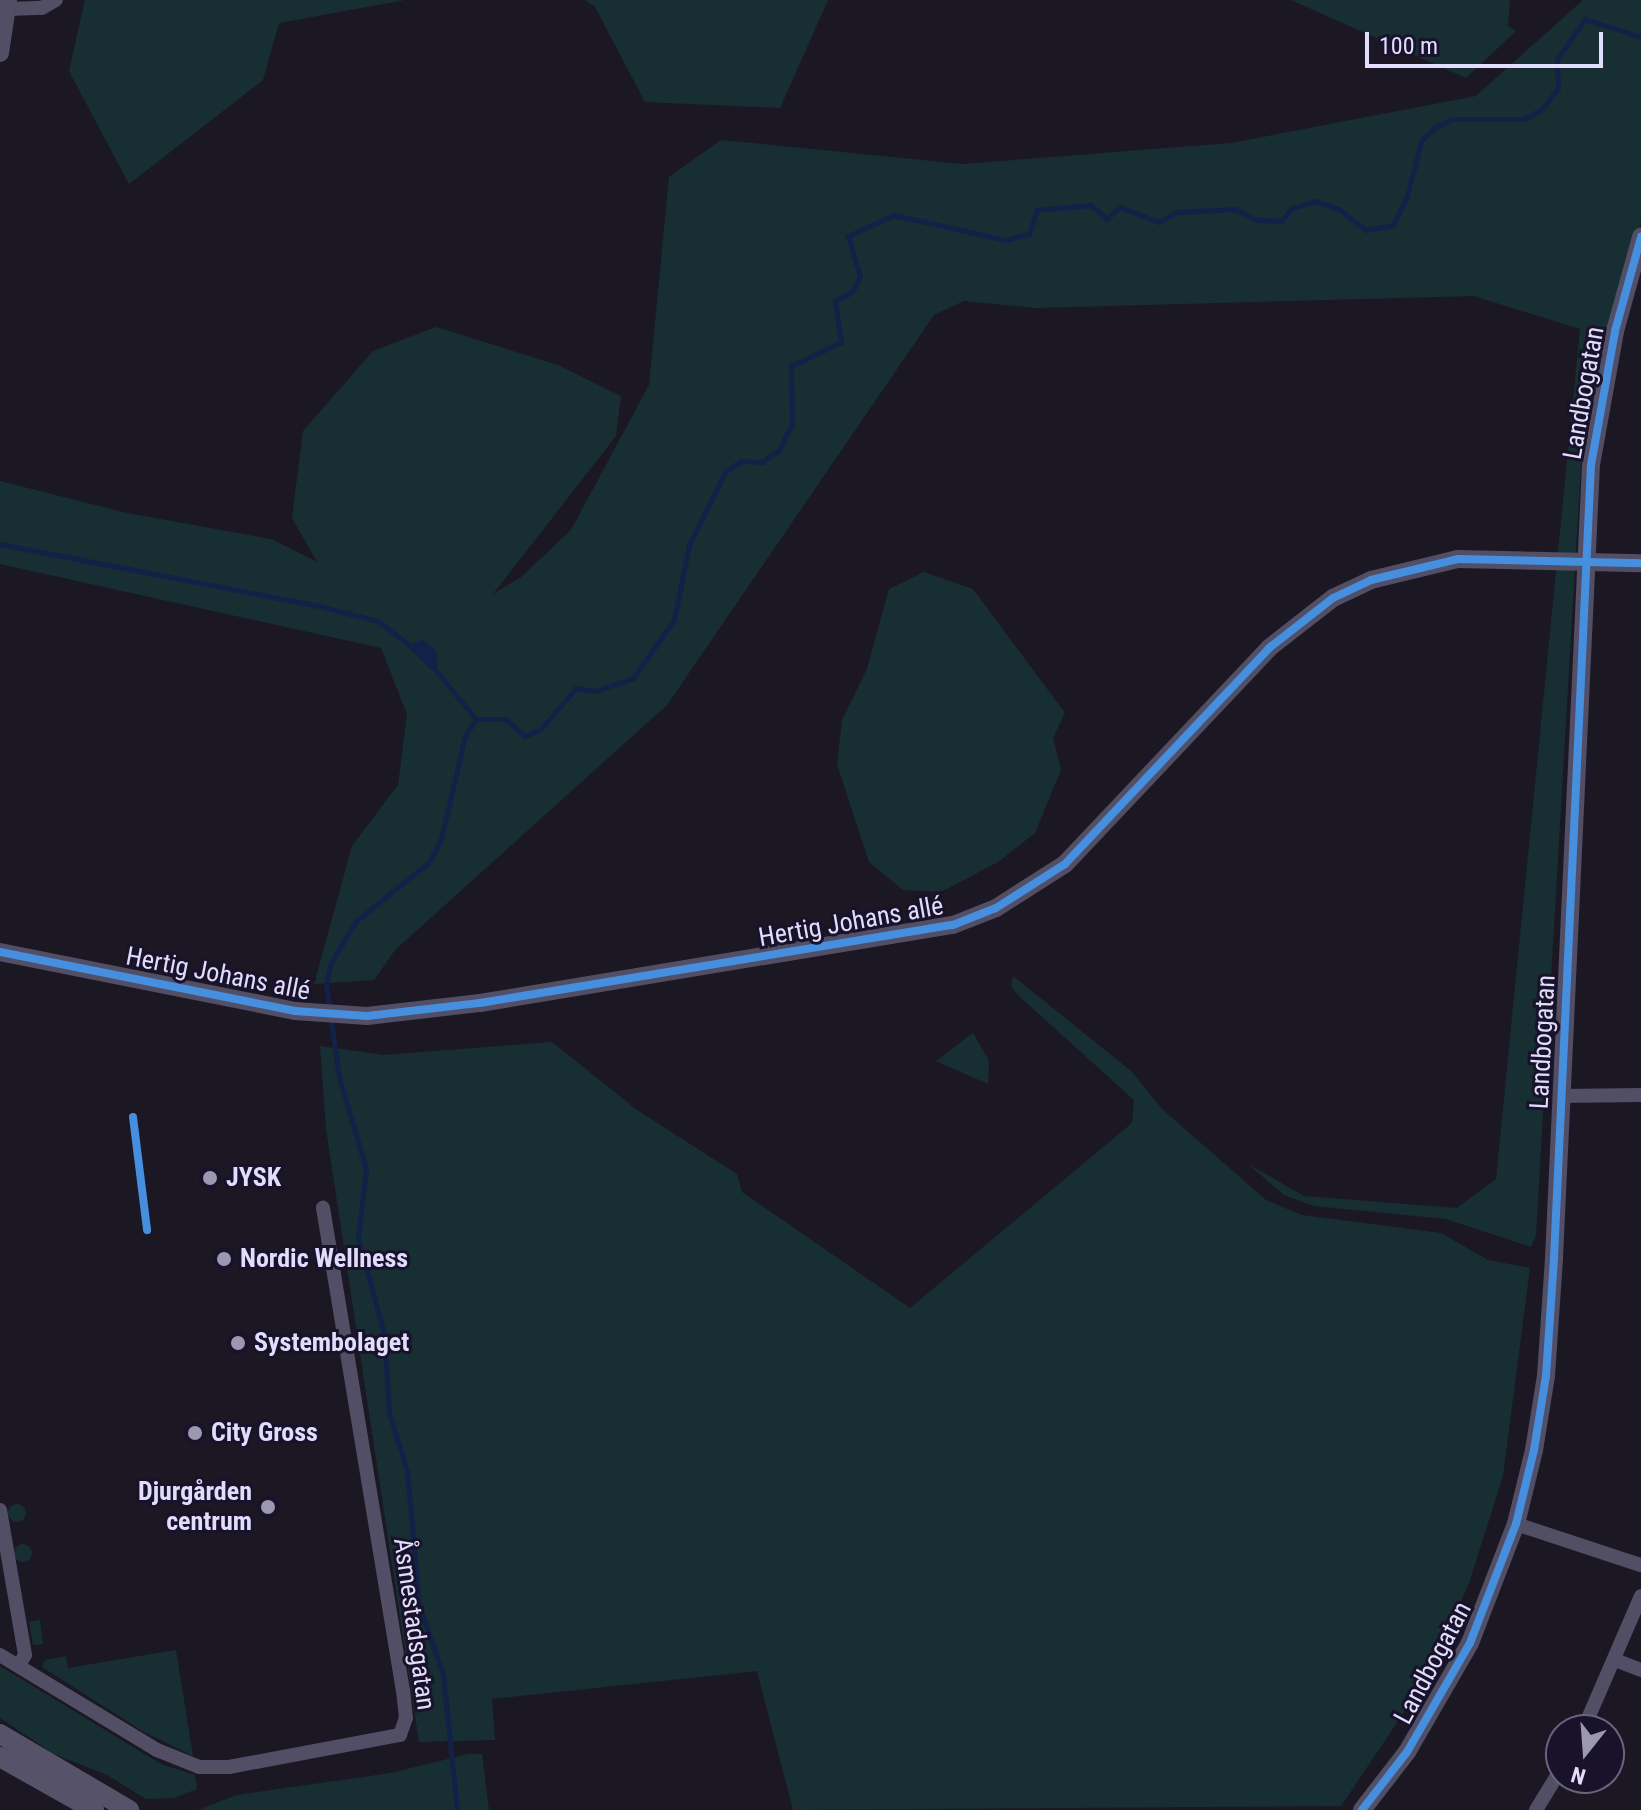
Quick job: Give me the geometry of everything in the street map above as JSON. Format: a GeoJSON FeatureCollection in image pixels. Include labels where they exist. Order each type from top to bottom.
{"type":"FeatureCollection","features":[{"type":"Feature","properties":{"kind":"main road"},"geometry":{"type":"LineString","coordinates":[[0,1734],[129,1810]]}},
{"type":"Feature","properties":{"kind":"main road"},"geometry":{"type":"LineString","coordinates":[[0,1757],[94,1810]]}},
{"type":"Feature","properties":{"kind":"street"},"geometry":{"type":"LineString","coordinates":[[0,53],[8,4],[42,8],[56,0]]}},
{"type":"Feature","properties":{"kind":"street","name":"Landbogatan"},"geometry":{"type":"LineString","coordinates":[[1362,1810],[1440,1700],[1495,1585],[1516,1524],[1546,1376],[1591,465],[1602,390],[1641,237]]}},
{"type":"Feature","properties":{"kind":"street","name":"Hertig Johans allé"},"geometry":{"type":"LineString","coordinates":[[0,952],[306,1013],[356,1016],[480,1003],[953,925],[996,908],[1065,864],[1269,648],[1333,598],[1399,571],[1458,559],[1641,563]]}},
{"type":"Feature","properties":{"kind":"street"},"geometry":{"type":"LineString","coordinates":[[1561,1096],[1641,1095]]}},
{"type":"Feature","properties":{"kind":"street","name":"Åsmestadsgatan"},"geometry":{"type":"LineString","coordinates":[[0,1655],[157,1750],[199,1767],[229,1767],[400,1735],[406,1718],[403,1691],[323,1208]]}},
{"type":"Feature","properties":{"kind":"street"},"geometry":{"type":"LineString","coordinates":[[0,1510],[25,1655],[19,1665]]}},
{"type":"Feature","properties":{"kind":"street"},"geometry":{"type":"LineString","coordinates":[[1516,1524],[1641,1565]]}},
{"type":"Feature","properties":{"kind":"street"},"geometry":{"type":"LineString","coordinates":[[1590,1714],[1641,1596]]}},
{"type":"Feature","properties":{"kind":"street"},"geometry":{"type":"LineString","coordinates":[[1615,1660],[1641,1670]]}},
{"type":"Feature","properties":{"kind":"green space"},"geometry":{"type":"Polygon","coordinates":[[[85,0],[405,0],[279,23],[263,80],[129,184],[69,71],[85,0]]]}},
{"type":"Feature","properties":{"kind":"green space"},"geometry":{"type":"Polygon","coordinates":[[[585,0],[828,0],[780,108],[645,102],[595,7],[585,0]]]}},
{"type":"Feature","properties":{"kind":"green space"},"geometry":{"type":"Polygon","coordinates":[[[1291,0],[1510,0],[1508,26],[1516,31],[1466,78],[1291,0]]]}},
{"type":"Feature","properties":{"kind":"green space"},"geometry":{"type":"Polygon","coordinates":[[[1583,0],[1641,0],[1641,221],[1583,430],[1536,1235],[1531,1247],[1446,1219],[1314,1206],[1284,1195],[1248,1164],[1304,1196],[1457,1208],[1496,1179],[1580,329],[1474,296],[1036,308],[964,301],[934,315],[667,705],[395,950],[374,980],[314,984],[352,846],[398,785],[407,714],[381,648],[0,564],[0,481],[127,513],[271,539],[317,562],[292,518],[303,431],[373,351],[436,327],[558,365],[621,396],[616,436],[493,594],[520,578],[571,530],[649,385],[669,177],[721,140],[962,164],[1231,143],[1476,96],[1583,0]]]}},
{"type":"Feature","properties":{"kind":"green space"},"geometry":{"type":"Polygon","coordinates":[[[924,572],[973,589],[1065,713],[1053,738],[1061,770],[1035,833],[998,862],[941,892],[903,890],[869,862],[837,764],[842,720],[867,669],[889,589],[924,572]]]}},
{"type":"Feature","properties":{"kind":"green space"},"geometry":{"type":"Polygon","coordinates":[[[1013,976],[1131,1071],[1163,1110],[1266,1200],[1302,1215],[1441,1233],[1488,1260],[1530,1268],[1503,1476],[1469,1583],[1431,1672],[1341,1806],[793,1810],[757,1671],[492,1699],[495,1740],[419,1742],[326,1129],[320,1046],[384,1055],[552,1042],[637,1110],[737,1174],[742,1192],[910,1308],[1132,1123],[1134,1100],[1020,997],[1011,986],[1013,976]]]}},
{"type":"Feature","properties":{"kind":"green space"},"geometry":{"type":"Polygon","coordinates":[[[973,1033],[989,1061],[988,1084],[936,1061],[973,1033]]]}},
{"type":"Feature","properties":{"kind":"green space"},"geometry":{"type":"Polygon","coordinates":[[[13,1504],[21,1504],[26,1513],[24,1520],[13,1522],[8,1517],[8,1509],[13,1504]]]}},
{"type":"Feature","properties":{"kind":"green space"},"geometry":{"type":"Polygon","coordinates":[[[19,1544],[27,1544],[32,1553],[30,1560],[19,1562],[14,1557],[14,1549],[19,1544]]]}},
{"type":"Feature","properties":{"kind":"green space"},"geometry":{"type":"Polygon","coordinates":[[[40,1620],[43,1644],[33,1645],[29,1622],[40,1620]]]}},
{"type":"Feature","properties":{"kind":"green space"},"geometry":{"type":"Polygon","coordinates":[[[176,1650],[193,1756],[144,1732],[42,1667],[45,1660],[66,1656],[68,1668],[176,1650]]]}},
{"type":"Feature","properties":{"kind":"green space"},"geometry":{"type":"Polygon","coordinates":[[[0,1666],[161,1764],[195,1775],[197,1789],[174,1798],[146,1799],[107,1775],[54,1754],[0,1718],[0,1666]]]}},
{"type":"Feature","properties":{"kind":"green space"},"geometry":{"type":"Polygon","coordinates":[[[468,1754],[482,1754],[489,1810],[198,1810],[237,1795],[391,1773],[468,1754]]]}},
{"type":"Feature","properties":{"kind":"water"},"geometry":{"type":"Polygon","coordinates":[[[423,640],[436,650],[438,667],[432,671],[406,645],[423,640]]]}},
{"type":"Feature","properties":{"kind":"waterway"},"geometry":{"type":"LineString","coordinates":[[457,1810],[443,1674],[419,1605],[407,1471],[389,1412],[384,1334],[358,1238],[366,1169],[339,1077],[326,984],[331,963],[356,921],[429,862],[441,839],[465,736],[476,719],[505,719],[525,736],[541,729],[576,688],[595,691],[633,678],[674,620],[689,545],[725,472],[741,461],[762,462],[779,450],[792,423],[791,366],[841,342],[835,301],[852,292],[860,277],[848,236],[894,215],[1006,240],[1029,234],[1037,210],[1091,205],[1107,219],[1119,207],[1159,222],[1177,212],[1235,209],[1257,220],[1281,221],[1291,209],[1314,201],[1339,209],[1366,230],[1393,225],[1407,196],[1421,141],[1434,128],[1452,119],[1525,119],[1543,108],[1558,88],[1557,59],[1585,19],[1641,37]]}},
{"type":"Feature","properties":{"kind":"waterway"},"geometry":{"type":"LineString","coordinates":[[0,544],[323,607],[378,621],[413,648]]}},
{"type":"Feature","properties":{"kind":"waterway"},"geometry":{"type":"LineString","coordinates":[[432,666],[476,719]]}},
{"type":"Feature","properties":{"kind":"cycle path"},"geometry":{"type":"LineString","coordinates":[[1362,1810],[1407,1752],[1470,1643],[1516,1524],[1534,1450],[1546,1376],[1554,1258],[1591,465],[1615,331],[1641,237]]}},
{"type":"Feature","properties":{"kind":"cycle path"},"geometry":{"type":"LineString","coordinates":[[0,952],[295,1011],[367,1016],[480,1003],[953,925],[996,908],[1065,864],[1269,648],[1333,598],[1371,580],[1458,559],[1641,563]]}},
{"type":"Feature","properties":{"kind":"cycle path"},"geometry":{"type":"LineString","coordinates":[[133,1117],[147,1230]]}},
{"type":"Feature","properties":{"kind":"place","name":"JYSK"},"geometry":{"type":"Point","coordinates":[210,1178]}},
{"type":"Feature","properties":{"kind":"place","name":"Nordic Wellness"},"geometry":{"type":"Point","coordinates":[224,1259]}},
{"type":"Feature","properties":{"kind":"place","name":"Systembolaget"},"geometry":{"type":"Point","coordinates":[238,1343]}},
{"type":"Feature","properties":{"kind":"place","name":"City Gross"},"geometry":{"type":"Point","coordinates":[195,1433]}},
{"type":"Feature","properties":{"kind":"place","name":"Djurgården centrum"},"geometry":{"type":"Point","coordinates":[268,1507]}}]}
